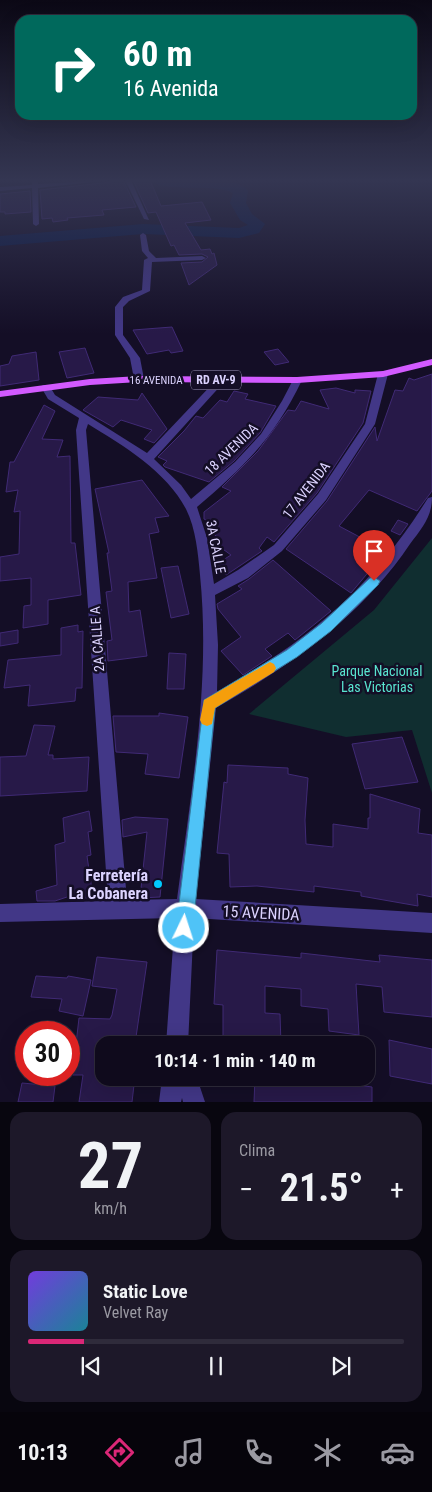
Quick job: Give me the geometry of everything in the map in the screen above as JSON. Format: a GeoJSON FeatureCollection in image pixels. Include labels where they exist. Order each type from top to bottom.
{"type":"FeatureCollection","features":[{"type":"Feature","properties":{"kind":"main road","name":"16 AVENIDA"},"geometry":{"type":"LineString","coordinates":[[0,394],[46,387],[139,380],[297,380],[383,374],[432,362]]}},
{"type":"Feature","properties":{"kind":"street"},"geometry":{"type":"LineString","coordinates":[[143,236],[146,251],[153,259]]}},
{"type":"Feature","properties":{"kind":"street"},"geometry":{"type":"LineString","coordinates":[[139,380],[135,358],[119,335],[117,316],[119,307],[126,299],[146,291],[148,260],[202,258]]}},
{"type":"Feature","properties":{"kind":"street","name":"17 AVENIDA"},"geometry":{"type":"LineString","coordinates":[[210,592],[242,574],[278,548],[322,497],[370,424],[383,374]]}},
{"type":"Feature","properties":{"kind":"street"},"geometry":{"type":"LineString","coordinates":[[148,460],[221,380]]}},
{"type":"Feature","properties":{"kind":"street","name":"18 AVENIDA"},"geometry":{"type":"LineString","coordinates":[[190,506],[222,480],[261,443],[281,415],[297,380]]}},
{"type":"Feature","properties":{"kind":"street"},"geometry":{"type":"LineString","coordinates":[[46,387],[51,397],[84,418]]}},
{"type":"Feature","properties":{"kind":"street","name":"3A CALLE"},"geometry":{"type":"LineString","coordinates":[[84,418],[148,460],[176,486],[190,506],[200,534],[210,592],[208,704],[186,908],[178,1036]]}},
{"type":"Feature","properties":{"kind":"street","name":"2A CALLE A"},"geometry":{"type":"LineString","coordinates":[[84,418],[81,430],[118,910]]}},
{"type":"Feature","properties":{"kind":"street"},"geometry":{"type":"LineString","coordinates":[[208,704],[292,654],[355,601],[410,538],[432,501]]}},
{"type":"Feature","properties":{"kind":"street","name":"15 AVENIDA"},"geometry":{"type":"LineString","coordinates":[[0,913],[186,908],[432,923]]}},
{"type":"Feature","properties":{"kind":"street"},"geometry":{"type":"LineString","coordinates":[[170,1102],[172,1086]]}},
{"type":"Feature","properties":{"kind":"street"},"geometry":{"type":"LineString","coordinates":[[189,1086],[194,1102]]}},
{"type":"Feature","properties":{"kind":"green space","name":"Parque Nacional Las Victorias"},"geometry":{"type":"Polygon","coordinates":[[[432,538],[432,793],[412,730],[346,737],[249,714],[374,610],[432,538]]]}},
{"type":"Feature","properties":{"kind":"building"},"geometry":{"type":"Polygon","coordinates":[[[165,231],[190,231],[201,250],[210,249],[212,254],[214,253],[217,265],[189,285],[181,263],[202,262],[208,257],[202,254],[179,255],[174,245],[171,246],[165,231]]]}},
{"type":"Feature","properties":{"kind":"building"},"geometry":{"type":"Polygon","coordinates":[[[172,327],[183,351],[171,353],[169,350],[147,354],[133,330],[172,327]]]}},
{"type":"Feature","properties":{"kind":"building"},"geometry":{"type":"Polygon","coordinates":[[[85,348],[94,373],[67,378],[59,352],[85,348]]]}},
{"type":"Feature","properties":{"kind":"building"},"geometry":{"type":"Polygon","coordinates":[[[278,349],[289,362],[275,365],[264,352],[278,349]]]}},
{"type":"Feature","properties":{"kind":"building"},"geometry":{"type":"Polygon","coordinates":[[[36,352],[39,380],[0,386],[0,366],[9,364],[12,356],[36,352]]]}},
{"type":"Feature","properties":{"kind":"building"},"geometry":{"type":"Polygon","coordinates":[[[432,374],[432,491],[417,511],[369,490],[339,526],[386,551],[351,593],[286,549],[327,501],[375,427],[377,441],[395,390],[403,391],[409,378],[414,380],[432,374]]]}},
{"type":"Feature","properties":{"kind":"building"},"geometry":{"type":"Polygon","coordinates":[[[336,388],[355,393],[355,390],[371,391],[363,423],[317,493],[274,542],[267,537],[259,548],[262,551],[226,575],[215,565],[231,555],[216,544],[221,540],[210,531],[216,526],[204,519],[204,512],[231,491],[222,487],[258,451],[288,410],[295,411],[301,401],[329,409],[320,390],[336,388]]]}},
{"type":"Feature","properties":{"kind":"building"},"geometry":{"type":"Polygon","coordinates":[[[234,391],[248,394],[245,399],[276,406],[260,433],[234,461],[209,482],[165,467],[163,465],[167,461],[158,457],[196,416],[203,418],[220,400],[227,402],[234,391]]]}},
{"type":"Feature","properties":{"kind":"building"},"geometry":{"type":"Polygon","coordinates":[[[142,393],[167,429],[154,443],[144,439],[152,430],[121,420],[113,427],[83,410],[98,397],[138,400],[142,393]]]}},
{"type":"Feature","properties":{"kind":"building"},"geometry":{"type":"Polygon","coordinates":[[[44,405],[55,411],[42,439],[63,440],[57,457],[70,456],[71,543],[75,543],[81,595],[48,600],[48,624],[23,628],[24,606],[31,605],[31,578],[0,581],[0,557],[19,554],[20,511],[14,512],[18,490],[6,492],[10,462],[14,462],[44,405]]]}},
{"type":"Feature","properties":{"kind":"building"},"geometry":{"type":"Polygon","coordinates":[[[142,480],[169,516],[155,518],[159,532],[149,534],[157,578],[128,582],[129,612],[140,610],[147,656],[108,661],[107,641],[112,640],[106,592],[112,591],[107,553],[109,553],[95,489],[142,480]]]}},
{"type":"Feature","properties":{"kind":"building"},"geometry":{"type":"Polygon","coordinates":[[[398,520],[408,524],[400,535],[391,531],[398,520]]]}},
{"type":"Feature","properties":{"kind":"building"},"geometry":{"type":"Polygon","coordinates":[[[273,560],[331,611],[295,640],[288,633],[265,649],[272,656],[243,675],[221,651],[241,637],[218,609],[217,604],[242,589],[238,586],[273,560]]]}},
{"type":"Feature","properties":{"kind":"building"},"geometry":{"type":"Polygon","coordinates":[[[178,566],[189,614],[171,618],[161,568],[178,566]]]}},
{"type":"Feature","properties":{"kind":"building"},"geometry":{"type":"Polygon","coordinates":[[[78,625],[78,632],[83,631],[82,688],[76,688],[75,701],[28,706],[30,685],[4,688],[8,660],[61,655],[61,628],[78,625]]]}},
{"type":"Feature","properties":{"kind":"building"},"geometry":{"type":"Polygon","coordinates":[[[18,630],[18,643],[0,646],[0,633],[18,630]]]}},
{"type":"Feature","properties":{"kind":"building"},"geometry":{"type":"Polygon","coordinates":[[[169,653],[186,654],[184,689],[167,689],[169,653]]]}},
{"type":"Feature","properties":{"kind":"building"},"geometry":{"type":"Polygon","coordinates":[[[159,713],[188,717],[179,778],[145,774],[148,754],[116,752],[113,716],[159,716],[159,713]]]}},
{"type":"Feature","properties":{"kind":"building"},"geometry":{"type":"Polygon","coordinates":[[[34,725],[55,726],[48,755],[53,755],[53,759],[89,757],[87,791],[0,796],[0,757],[26,756],[34,725]]]}},
{"type":"Feature","properties":{"kind":"building"},"geometry":{"type":"Polygon","coordinates":[[[402,737],[418,782],[365,789],[352,744],[402,737]]]}},
{"type":"Feature","properties":{"kind":"building"},"geometry":{"type":"Polygon","coordinates":[[[228,765],[288,768],[288,774],[308,778],[305,820],[306,844],[333,847],[333,824],[368,829],[370,794],[420,809],[418,833],[432,835],[432,897],[417,894],[418,906],[361,896],[361,892],[314,886],[314,892],[257,886],[230,887],[229,854],[217,853],[224,782],[227,783],[228,765]]]}},
{"type":"Feature","properties":{"kind":"building"},"geometry":{"type":"Polygon","coordinates":[[[89,811],[92,831],[88,832],[91,855],[87,856],[93,897],[71,900],[70,896],[55,901],[37,901],[36,891],[57,885],[55,845],[65,842],[63,818],[89,811]]]}},
{"type":"Feature","properties":{"kind":"building"},"geometry":{"type":"Polygon","coordinates":[[[135,817],[168,819],[160,897],[140,898],[147,832],[123,837],[122,820],[135,817]]]}},
{"type":"Feature","properties":{"kind":"building"},"geometry":{"type":"Polygon","coordinates":[[[217,950],[301,958],[301,953],[380,962],[379,955],[432,960],[432,1017],[384,1012],[382,987],[356,984],[359,1035],[329,1031],[328,1009],[301,1006],[301,989],[265,986],[265,1013],[280,1014],[281,1036],[223,1036],[223,1005],[214,1004],[217,950]]]}},
{"type":"Feature","properties":{"kind":"building"},"geometry":{"type":"Polygon","coordinates":[[[97,957],[147,962],[136,1036],[95,1036],[95,1086],[134,1086],[132,1102],[79,1102],[83,1075],[80,1075],[79,1018],[110,1019],[117,989],[92,986],[97,957]]]}},
{"type":"Feature","properties":{"kind":"building"},"geometry":{"type":"Polygon","coordinates":[[[36,976],[67,978],[68,976],[91,980],[83,1016],[59,1011],[62,999],[31,997],[36,976]]]}},
{"type":"Feature","properties":{"kind":"building"},"geometry":{"type":"Polygon","coordinates":[[[389,1040],[432,1049],[432,1084],[390,1076],[389,1040]]]}},
{"type":"Feature","properties":{"kind":"building"},"geometry":{"type":"Polygon","coordinates":[[[21,1086],[55,1086],[53,1102],[18,1102],[21,1086]]]}},
{"type":"Feature","properties":{"kind":"building"},"geometry":{"type":"Polygon","coordinates":[[[255,1086],[372,1087],[372,1102],[254,1102],[255,1086]]]}},
{"type":"Feature","properties":{"kind":"waterway"},"geometry":{"type":"LineString","coordinates":[[0,241],[114,231]]}},
{"type":"Feature","properties":{"kind":"waterway"},"geometry":{"type":"LineString","coordinates":[[201,231],[239,233],[246,231]]}},
{"type":"Feature","properties":{"kind":"slow traffic"},"geometry":{"type":"LineString","coordinates":[[207,720],[208,704],[270,668]]}},
{"type":"Feature","properties":{"kind":"place","name":"Ferretería La Cobanera"},"geometry":{"type":"Point","coordinates":[158,884]}},
{"type":"Feature","properties":{"kind":"route"},"geometry":{"type":"LineString","coordinates":[[184,928],[208,704],[292,654],[326,627],[374,581]]}}]}
